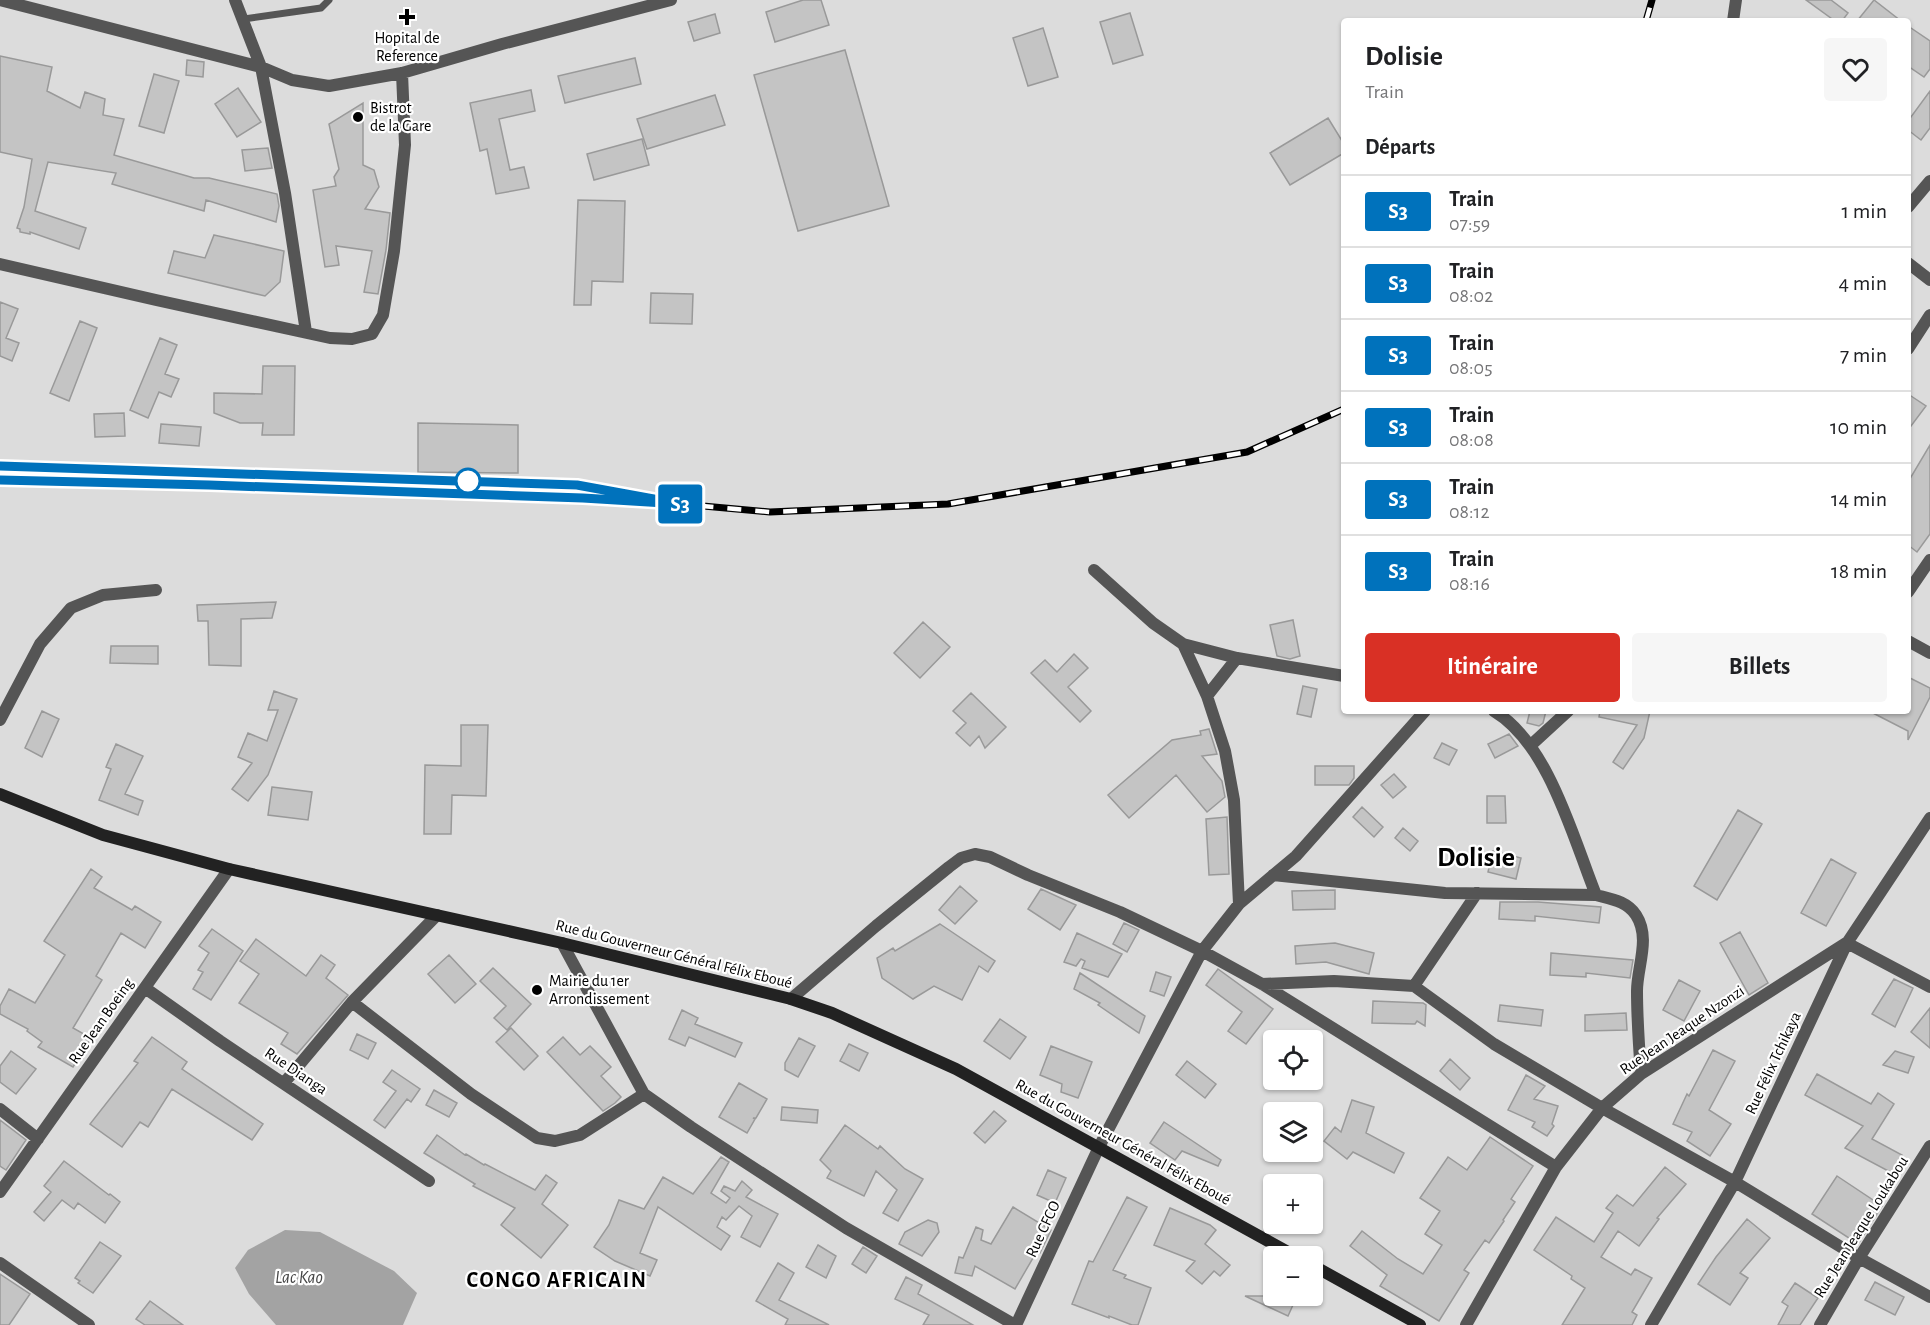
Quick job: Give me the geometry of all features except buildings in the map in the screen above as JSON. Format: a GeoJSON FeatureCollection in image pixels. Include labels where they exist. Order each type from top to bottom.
{"type":"FeatureCollection","features":[{"type":"Feature","properties":{"kind":"main road","name":"Rue du Gouverneur Général Félix Eboué"},"geometry":{"type":"LineString","coordinates":[[0,794],[103,835],[228,869],[562,943],[791,999],[832,1013],[956,1069],[1277,1246]]}},
{"type":"Feature","properties":{"kind":"main road"},"geometry":{"type":"LineString","coordinates":[[1323,1271],[1420,1325]]}},
{"type":"Feature","properties":{"kind":"street"},"geometry":{"type":"LineString","coordinates":[[0,0],[261,67],[292,80],[329,86],[402,73],[671,0]]}},
{"type":"Feature","properties":{"kind":"street"},"geometry":{"type":"LineString","coordinates":[[235,0],[261,67],[285,193],[306,332]]}},
{"type":"Feature","properties":{"kind":"street"},"geometry":{"type":"LineString","coordinates":[[1733,18],[1736,0]]}},
{"type":"Feature","properties":{"kind":"street"},"geometry":{"type":"LineString","coordinates":[[0,264],[330,338],[352,339],[372,334],[383,315],[394,251],[405,145],[402,73]]}},
{"type":"Feature","properties":{"kind":"street"},"geometry":{"type":"LineString","coordinates":[[1911,203],[1930,181]]}},
{"type":"Feature","properties":{"kind":"street"},"geometry":{"type":"LineString","coordinates":[[1911,265],[1930,280]]}},
{"type":"Feature","properties":{"kind":"street"},"geometry":{"type":"LineString","coordinates":[[1911,344],[1930,315]]}},
{"type":"Feature","properties":{"kind":"street"},"geometry":{"type":"LineString","coordinates":[[1911,588],[1930,560]]}},
{"type":"Feature","properties":{"kind":"street"},"geometry":{"type":"LineString","coordinates":[[1094,570],[1153,623],[1183,644],[1237,658],[1341,675]]}},
{"type":"Feature","properties":{"kind":"street"},"geometry":{"type":"LineString","coordinates":[[0,720],[40,644],[71,608],[103,595],[156,590]]}},
{"type":"Feature","properties":{"kind":"street"},"geometry":{"type":"LineString","coordinates":[[1911,643],[1930,653]]}},
{"type":"Feature","properties":{"kind":"street"},"geometry":{"type":"LineString","coordinates":[[1183,644],[1208,696],[1225,751],[1234,800],[1239,904]]}},
{"type":"Feature","properties":{"kind":"street"},"geometry":{"type":"LineString","coordinates":[[1208,696],[1237,658]]}},
{"type":"Feature","properties":{"kind":"street","name":"Rue CFCO"},"geometry":{"type":"LineString","coordinates":[[1016,1325],[1100,1147],[1202,951],[1239,904],[1296,856],[1422,714]]}},
{"type":"Feature","properties":{"kind":"street"},"geometry":{"type":"LineString","coordinates":[[1497,714],[1531,745],[1554,789],[1596,895]]}},
{"type":"Feature","properties":{"kind":"street"},"geometry":{"type":"LineString","coordinates":[[1531,745],[1565,714]]}},
{"type":"Feature","properties":{"kind":"street","name":"Rue Félix Tchikaya"},"geometry":{"type":"LineString","coordinates":[[1651,1325],[1735,1182],[1847,943],[1930,818]]}},
{"type":"Feature","properties":{"kind":"street"},"geometry":{"type":"LineString","coordinates":[[791,999],[876,926],[961,858],[975,854],[990,857],[1120,912],[1202,951],[1262,984],[1556,1167]]}},
{"type":"Feature","properties":{"kind":"street","name":"Rue Jean Boeing"},"geometry":{"type":"LineString","coordinates":[[0,1192],[228,869]]}},
{"type":"Feature","properties":{"kind":"street"},"geometry":{"type":"LineString","coordinates":[[1273,875],[1445,893],[1596,895],[1626,904],[1641,925],[1642,957],[1637,988],[1641,1074]]}},
{"type":"Feature","properties":{"kind":"street"},"geometry":{"type":"LineString","coordinates":[[1414,986],[1477,893]]}},
{"type":"Feature","properties":{"kind":"street"},"geometry":{"type":"LineString","coordinates":[[284,1083],[352,1002],[437,915]]}},
{"type":"Feature","properties":{"kind":"street"},"geometry":{"type":"LineString","coordinates":[[562,943],[644,1094],[846,1228],[1016,1325]]}},
{"type":"Feature","properties":{"kind":"street"},"geometry":{"type":"LineString","coordinates":[[1847,943],[1930,987]]}},
{"type":"Feature","properties":{"kind":"street","name":"Rue Jean Jeaque Nzonzi"},"geometry":{"type":"LineString","coordinates":[[1466,1325],[1556,1167],[1602,1108],[1641,1074],[1847,943]]}},
{"type":"Feature","properties":{"kind":"street"},"geometry":{"type":"LineString","coordinates":[[1262,984],[1334,981],[1414,986],[1494,1044],[1602,1108],[1735,1182],[1859,1258],[1930,1297]]}},
{"type":"Feature","properties":{"kind":"street","name":"Rue Dianga"},"geometry":{"type":"LineString","coordinates":[[145,988],[429,1181]]}},
{"type":"Feature","properties":{"kind":"street"},"geometry":{"type":"LineString","coordinates":[[352,1002],[471,1094],[537,1138],[555,1141],[580,1135],[644,1094]]}},
{"type":"Feature","properties":{"kind":"street"},"geometry":{"type":"LineString","coordinates":[[0,1109],[38,1139]]}},
{"type":"Feature","properties":{"kind":"street","name":"Rue Jean Jeaque Loukabou"},"geometry":{"type":"LineString","coordinates":[[1820,1325],[1859,1258],[1930,1146]]}},
{"type":"Feature","properties":{"kind":"street"},"geometry":{"type":"LineString","coordinates":[[0,1263],[89,1325]]}},
{"type":"Feature","properties":{"kind":"lane"},"geometry":{"type":"LineString","coordinates":[[244,20],[321,8],[329,0]]}},
{"type":"Feature","properties":{"kind":"shaded area"},"geometry":{"type":"Polygon","coordinates":[[[0,0],[1930,0],[1930,1325],[0,1325],[0,0]]]}},
{"type":"Feature","properties":{"kind":"water","name":"Lac Kao"},"geometry":{"type":"Polygon","coordinates":[[[285,1230],[320,1232],[394,1271],[417,1293],[403,1325],[276,1325],[249,1294],[235,1268],[248,1250],[285,1230]]]}},
{"type":"Feature","properties":{"kind":"railway"},"geometry":{"type":"LineString","coordinates":[[1647,18],[1652,0]]}},
{"type":"Feature","properties":{"kind":"railway"},"geometry":{"type":"LineString","coordinates":[[0,480],[583,498],[770,512],[948,504],[1247,452],[1341,410]]}},
{"type":"Feature","properties":{"kind":"railway"},"geometry":{"type":"LineString","coordinates":[[0,466],[577,485],[622,493]]}},
{"type":"Feature","properties":{"kind":"train","name":"S3"},"geometry":{"type":"LineString","coordinates":[[0,466],[577,485],[681,504],[583,498],[0,480]]}},
{"type":"Feature","properties":{"kind":"place","name":"Hopital de Reference"},"geometry":{"type":"Point","coordinates":[407,17]}},
{"type":"Feature","properties":{"kind":"place","name":"Bistrot de la Gare"},"geometry":{"type":"Point","coordinates":[358,117]}},
{"type":"Feature","properties":{"kind":"place","name":"Mairie du 1er Arrondissement"},"geometry":{"type":"Point","coordinates":[537,990]}},
{"type":"Feature","properties":{"kind":"district","name":"Dolisie"},"geometry":{"type":"Point","coordinates":[1476,858]}},
{"type":"Feature","properties":{"kind":"district","name":"CONGO AFRICAIN"},"geometry":{"type":"Point","coordinates":[557,1280]}}]}
